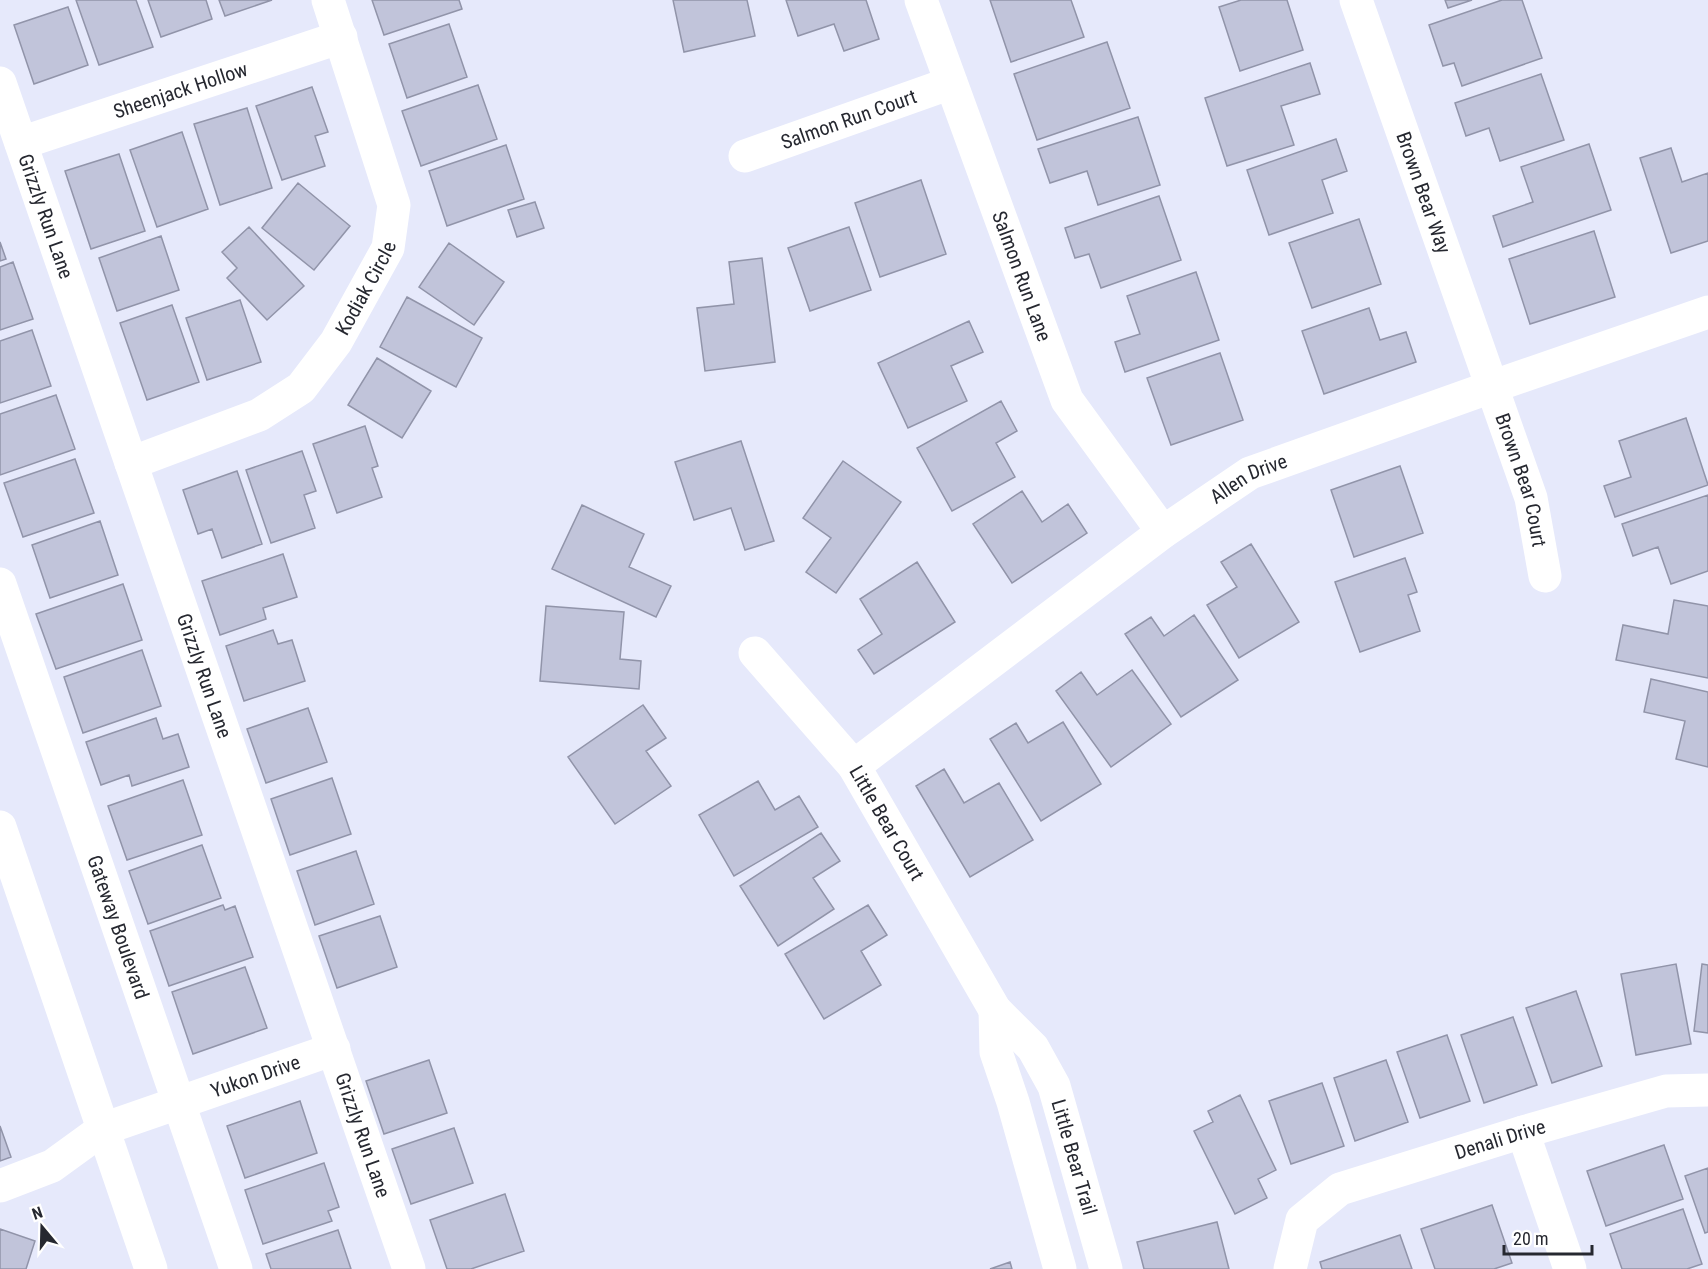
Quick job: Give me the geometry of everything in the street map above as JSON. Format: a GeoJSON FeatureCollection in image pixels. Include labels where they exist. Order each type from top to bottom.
{"type":"FeatureCollection","features":[{"type":"Feature","properties":{"kind":"street","name":"Kodiak Circle"},"geometry":{"type":"LineString","coordinates":[[131,463],[259,415],[301,388],[336,342],[388,248],[394,205],[328,0]]}},
{"type":"Feature","properties":{"kind":"street","name":"Salmon Run Lane"},"geometry":{"type":"LineString","coordinates":[[921,0],[1067,400],[1163,532]]}},
{"type":"Feature","properties":{"kind":"street","name":"Brown Bear Way"},"geometry":{"type":"LineString","coordinates":[[1356,0],[1491,387]]}},
{"type":"Feature","properties":{"kind":"street","name":"Sheenjack Hollow"},"geometry":{"type":"LineString","coordinates":[[21,143],[341,37]]}},
{"type":"Feature","properties":{"kind":"street","name":"Grizzly Run Lane"},"geometry":{"type":"LineString","coordinates":[[0,83],[409,1269]]}},
{"type":"Feature","properties":{"kind":"street","name":"Salmon Run Court"},"geometry":{"type":"LineString","coordinates":[[745,156],[951,83]]}},
{"type":"Feature","properties":{"kind":"street","name":"Allen Drive"},"geometry":{"type":"LineString","coordinates":[[854,766],[1163,532],[1250,473],[1708,312]]}},
{"type":"Feature","properties":{"kind":"street","name":"Brown Bear Court"},"geometry":{"type":"LineString","coordinates":[[1491,387],[1531,498],[1545,576]]}},
{"type":"Feature","properties":{"kind":"street","name":"Gateway Boulevard"},"geometry":{"type":"LineString","coordinates":[[0,584],[236,1269]]}},
{"type":"Feature","properties":{"kind":"street","name":"Little Bear Court"},"geometry":{"type":"LineString","coordinates":[[755,653],[854,766],[995,1010],[1033,1048]]}},
{"type":"Feature","properties":{"kind":"street"},"geometry":{"type":"LineString","coordinates":[[0,827],[151,1269]]}},
{"type":"Feature","properties":{"kind":"street","name":"Little Bear Court"},"geometry":{"type":"LineString","coordinates":[[995,1010],[996,1052],[1013,1102],[1060,1269]]}},
{"type":"Feature","properties":{"kind":"street","name":"Little Bear Trail"},"geometry":{"type":"LineString","coordinates":[[1033,1048],[1054,1086],[1106,1269]]}},
{"type":"Feature","properties":{"kind":"street","name":"Yukon Drive"},"geometry":{"type":"LineString","coordinates":[[0,1186],[52,1166],[103,1129],[334,1049]]}},
{"type":"Feature","properties":{"kind":"street","name":"Denali Drive"},"geometry":{"type":"LineString","coordinates":[[1290,1269],[1302,1220],[1340,1189],[1522,1132],[1666,1091],[1708,1090]]}},
{"type":"Feature","properties":{"kind":"street"},"geometry":{"type":"LineString","coordinates":[[1522,1132],[1570,1269]]}},
{"type":"Feature","properties":{"kind":"building"},"geometry":{"type":"Polygon","coordinates":[[[76,0],[136,0],[153,47],[99,65],[76,0]]]}},
{"type":"Feature","properties":{"kind":"building"},"geometry":{"type":"Polygon","coordinates":[[[148,0],[206,0],[212,19],[161,37],[148,0]]]}},
{"type":"Feature","properties":{"kind":"building"},"geometry":{"type":"Polygon","coordinates":[[[219,0],[272,0],[225,16],[219,0]]]}},
{"type":"Feature","properties":{"kind":"building"},"geometry":{"type":"Polygon","coordinates":[[[372,0],[459,0],[462,9],[384,35],[372,0]]]}},
{"type":"Feature","properties":{"kind":"building"},"geometry":{"type":"Polygon","coordinates":[[[673,0],[747,0],[755,36],[684,52],[673,0]]]}},
{"type":"Feature","properties":{"kind":"building"},"geometry":{"type":"Polygon","coordinates":[[[786,0],[866,0],[879,39],[844,51],[834,24],[798,36],[786,0]]]}},
{"type":"Feature","properties":{"kind":"building"},"geometry":{"type":"Polygon","coordinates":[[[990,0],[1071,0],[1084,37],[1011,62],[990,0]]]}},
{"type":"Feature","properties":{"kind":"building"},"geometry":{"type":"Polygon","coordinates":[[[1241,0],[1287,0],[1303,50],[1240,71],[1219,7],[1241,0]]]}},
{"type":"Feature","properties":{"kind":"building"},"geometry":{"type":"Polygon","coordinates":[[[1445,0],[1472,0],[1448,8],[1445,0]]]}},
{"type":"Feature","properties":{"kind":"building"},"geometry":{"type":"Polygon","coordinates":[[[1502,0],[1522,0],[1542,58],[1462,86],[1454,63],[1443,66],[1429,25],[1502,0]]]}},
{"type":"Feature","properties":{"kind":"building"},"geometry":{"type":"Polygon","coordinates":[[[68,7],[88,65],[34,84],[14,25],[68,7]]]}},
{"type":"Feature","properties":{"kind":"building"},"geometry":{"type":"Polygon","coordinates":[[[449,24],[467,77],[407,98],[389,44],[449,24]]]}},
{"type":"Feature","properties":{"kind":"building"},"geometry":{"type":"Polygon","coordinates":[[[1107,42],[1130,108],[1037,140],[1014,74],[1107,42]]]}},
{"type":"Feature","properties":{"kind":"building"},"geometry":{"type":"Polygon","coordinates":[[[1310,63],[1320,94],[1281,106],[1294,145],[1227,166],[1205,98],[1310,63]]]}},
{"type":"Feature","properties":{"kind":"building"},"geometry":{"type":"Polygon","coordinates":[[[1541,74],[1564,140],[1500,161],[1489,128],[1466,136],[1455,103],[1541,74]]]}},
{"type":"Feature","properties":{"kind":"building"},"geometry":{"type":"Polygon","coordinates":[[[478,85],[497,139],[421,166],[402,111],[478,85]]]}},
{"type":"Feature","properties":{"kind":"building"},"geometry":{"type":"Polygon","coordinates":[[[312,87],[328,132],[315,136],[325,166],[282,180],[256,106],[312,87]]]}},
{"type":"Feature","properties":{"kind":"building"},"geometry":{"type":"Polygon","coordinates":[[[247,108],[272,188],[220,205],[194,124],[247,108]]]}},
{"type":"Feature","properties":{"kind":"building"},"geometry":{"type":"Polygon","coordinates":[[[1138,117],[1160,185],[1098,205],[1087,171],[1050,183],[1038,149],[1138,117]]]}},
{"type":"Feature","properties":{"kind":"building"},"geometry":{"type":"Polygon","coordinates":[[[182,132],[208,209],[157,227],[130,150],[182,132]]]}},
{"type":"Feature","properties":{"kind":"building"},"geometry":{"type":"Polygon","coordinates":[[[1336,139],[1347,171],[1322,180],[1333,213],[1269,235],[1247,170],[1336,139]]]}},
{"type":"Feature","properties":{"kind":"building"},"geometry":{"type":"Polygon","coordinates":[[[1589,144],[1611,210],[1503,247],[1493,216],[1533,202],[1521,167],[1589,144]]]}},
{"type":"Feature","properties":{"kind":"building"},"geometry":{"type":"Polygon","coordinates":[[[506,145],[524,199],[447,226],[429,171],[506,145]]]}},
{"type":"Feature","properties":{"kind":"building"},"geometry":{"type":"Polygon","coordinates":[[[1671,148],[1682,182],[1708,173],[1708,241],[1671,253],[1640,158],[1671,148]]]}},
{"type":"Feature","properties":{"kind":"building"},"geometry":{"type":"Polygon","coordinates":[[[119,154],[145,231],[91,249],[65,171],[119,154]]]}},
{"type":"Feature","properties":{"kind":"building"},"geometry":{"type":"Polygon","coordinates":[[[921,180],[946,254],[880,277],[855,203],[921,180]]]}},
{"type":"Feature","properties":{"kind":"building"},"geometry":{"type":"Polygon","coordinates":[[[298,183],[350,226],[314,270],[262,228],[298,183]]]}},
{"type":"Feature","properties":{"kind":"building"},"geometry":{"type":"Polygon","coordinates":[[[1159,196],[1181,260],[1101,288],[1089,254],[1075,258],[1065,228],[1159,196]]]}},
{"type":"Feature","properties":{"kind":"building"},"geometry":{"type":"Polygon","coordinates":[[[535,202],[544,228],[517,237],[508,210],[535,202]]]}},
{"type":"Feature","properties":{"kind":"building"},"geometry":{"type":"Polygon","coordinates":[[[1359,219],[1381,284],[1312,308],[1289,243],[1359,219]]]}},
{"type":"Feature","properties":{"kind":"building"},"geometry":{"type":"Polygon","coordinates":[[[249,227],[304,286],[267,320],[227,278],[237,268],[222,252],[249,227]]]}},
{"type":"Feature","properties":{"kind":"building"},"geometry":{"type":"Polygon","coordinates":[[[849,227],[871,290],[810,311],[788,248],[849,227]]]}},
{"type":"Feature","properties":{"kind":"building"},"geometry":{"type":"Polygon","coordinates":[[[1594,231],[1615,297],[1530,324],[1509,259],[1594,231]]]}},
{"type":"Feature","properties":{"kind":"building"},"geometry":{"type":"Polygon","coordinates":[[[161,236],[179,290],[117,311],[99,258],[161,236]]]}},
{"type":"Feature","properties":{"kind":"building"},"geometry":{"type":"Polygon","coordinates":[[[0,242],[6,259],[0,261],[0,242]]]}},
{"type":"Feature","properties":{"kind":"building"},"geometry":{"type":"Polygon","coordinates":[[[449,243],[504,282],[474,325],[419,287],[449,243]]]}},
{"type":"Feature","properties":{"kind":"building"},"geometry":{"type":"Polygon","coordinates":[[[762,258],[775,362],[705,371],[697,308],[734,304],[729,262],[762,258]]]}},
{"type":"Feature","properties":{"kind":"building"},"geometry":{"type":"Polygon","coordinates":[[[13,262],[33,319],[0,330],[0,267],[13,262]]]}},
{"type":"Feature","properties":{"kind":"building"},"geometry":{"type":"Polygon","coordinates":[[[1196,272],[1219,340],[1125,372],[1115,342],[1140,334],[1127,296],[1196,272]]]}},
{"type":"Feature","properties":{"kind":"building"},"geometry":{"type":"Polygon","coordinates":[[[407,297],[482,338],[456,387],[380,347],[407,297]]]}},
{"type":"Feature","properties":{"kind":"building"},"geometry":{"type":"Polygon","coordinates":[[[240,300],[261,362],[207,380],[186,318],[240,300]]]}},
{"type":"Feature","properties":{"kind":"building"},"geometry":{"type":"Polygon","coordinates":[[[172,305],[199,382],[147,400],[120,323],[172,305]]]}},
{"type":"Feature","properties":{"kind":"building"},"geometry":{"type":"Polygon","coordinates":[[[1369,308],[1380,340],[1406,332],[1416,362],[1324,394],[1302,331],[1369,308]]]}},
{"type":"Feature","properties":{"kind":"building"},"geometry":{"type":"Polygon","coordinates":[[[969,321],[983,352],[951,366],[967,401],[908,428],[878,363],[969,321]]]}},
{"type":"Feature","properties":{"kind":"building"},"geometry":{"type":"Polygon","coordinates":[[[32,330],[51,386],[0,403],[0,341],[32,330]]]}},
{"type":"Feature","properties":{"kind":"building"},"geometry":{"type":"Polygon","coordinates":[[[1220,353],[1243,420],[1171,445],[1147,378],[1220,353]]]}},
{"type":"Feature","properties":{"kind":"building"},"geometry":{"type":"Polygon","coordinates":[[[377,358],[431,391],[402,438],[348,405],[377,358]]]}},
{"type":"Feature","properties":{"kind":"building"},"geometry":{"type":"Polygon","coordinates":[[[56,395],[75,449],[0,475],[0,414],[56,395]]]}},
{"type":"Feature","properties":{"kind":"building"},"geometry":{"type":"Polygon","coordinates":[[[1001,401],[1017,431],[996,443],[1015,477],[952,511],[917,448],[1001,401]]]}},
{"type":"Feature","properties":{"kind":"building"},"geometry":{"type":"Polygon","coordinates":[[[1686,418],[1708,485],[1615,517],[1604,486],[1631,477],[1619,441],[1686,418]]]}},
{"type":"Feature","properties":{"kind":"building"},"geometry":{"type":"Polygon","coordinates":[[[365,426],[378,466],[372,468],[382,497],[337,513],[313,444],[365,426]]]}},
{"type":"Feature","properties":{"kind":"building"},"geometry":{"type":"Polygon","coordinates":[[[741,441],[774,541],[745,550],[731,508],[694,520],[675,462],[741,441]]]}},
{"type":"Feature","properties":{"kind":"building"},"geometry":{"type":"Polygon","coordinates":[[[302,451],[316,491],[304,495],[315,528],[271,543],[246,470],[302,451]]]}},
{"type":"Feature","properties":{"kind":"building"},"geometry":{"type":"Polygon","coordinates":[[[75,459],[94,513],[23,537],[4,483],[75,459]]]}},
{"type":"Feature","properties":{"kind":"building"},"geometry":{"type":"Polygon","coordinates":[[[843,461],[901,502],[836,593],[806,572],[831,538],[803,518],[843,461]]]}},
{"type":"Feature","properties":{"kind":"building"},"geometry":{"type":"Polygon","coordinates":[[[1400,466],[1423,533],[1354,557],[1331,490],[1400,466]]]}},
{"type":"Feature","properties":{"kind":"building"},"geometry":{"type":"Polygon","coordinates":[[[237,471],[262,544],[222,558],[212,529],[198,534],[183,490],[237,471]]]}},
{"type":"Feature","properties":{"kind":"building"},"geometry":{"type":"Polygon","coordinates":[[[1022,491],[1042,522],[1068,504],[1087,533],[1012,583],[973,524],[1022,491]]]}},
{"type":"Feature","properties":{"kind":"building"},"geometry":{"type":"Polygon","coordinates":[[[1708,495],[1708,571],[1671,584],[1658,547],[1633,556],[1622,524],[1708,495]]]}},
{"type":"Feature","properties":{"kind":"building"},"geometry":{"type":"Polygon","coordinates":[[[582,505],[644,534],[629,567],[671,586],[656,617],[552,569],[582,505]]]}},
{"type":"Feature","properties":{"kind":"building"},"geometry":{"type":"Polygon","coordinates":[[[100,521],[118,575],[50,598],[32,545],[100,521]]]}},
{"type":"Feature","properties":{"kind":"building"},"geometry":{"type":"Polygon","coordinates":[[[1251,544],[1299,622],[1239,658],[1207,605],[1237,587],[1221,562],[1251,544]]]}},
{"type":"Feature","properties":{"kind":"building"},"geometry":{"type":"Polygon","coordinates":[[[283,554],[297,597],[263,608],[266,619],[220,635],[202,581],[283,554]]]}},
{"type":"Feature","properties":{"kind":"building"},"geometry":{"type":"Polygon","coordinates":[[[1405,558],[1417,592],[1408,595],[1420,631],[1360,652],[1335,582],[1405,558]]]}},
{"type":"Feature","properties":{"kind":"building"},"geometry":{"type":"Polygon","coordinates":[[[917,562],[955,622],[874,674],[858,650],[882,634],[860,599],[917,562]]]}},
{"type":"Feature","properties":{"kind":"building"},"geometry":{"type":"Polygon","coordinates":[[[123,584],[142,640],[56,669],[36,614],[123,584]]]}},
{"type":"Feature","properties":{"kind":"building"},"geometry":{"type":"Polygon","coordinates":[[[1674,600],[1708,606],[1708,678],[1616,660],[1623,625],[1668,634],[1674,600]]]}},
{"type":"Feature","properties":{"kind":"building"},"geometry":{"type":"Polygon","coordinates":[[[546,606],[624,612],[620,659],[641,661],[639,689],[540,681],[546,606]]]}},
{"type":"Feature","properties":{"kind":"building"},"geometry":{"type":"Polygon","coordinates":[[[1194,615],[1238,680],[1181,717],[1125,634],[1151,617],[1164,636],[1194,615]]]}},
{"type":"Feature","properties":{"kind":"building"},"geometry":{"type":"Polygon","coordinates":[[[273,630],[278,644],[292,640],[305,681],[244,701],[226,646],[273,630]]]}},
{"type":"Feature","properties":{"kind":"building"},"geometry":{"type":"Polygon","coordinates":[[[142,650],[161,706],[83,733],[64,677],[142,650]]]}},
{"type":"Feature","properties":{"kind":"building"},"geometry":{"type":"Polygon","coordinates":[[[1132,670],[1171,724],[1111,767],[1056,691],[1081,672],[1097,695],[1132,670]]]}},
{"type":"Feature","properties":{"kind":"building"},"geometry":{"type":"Polygon","coordinates":[[[1651,679],[1708,692],[1708,767],[1676,759],[1685,721],[1644,712],[1651,679]]]}},
{"type":"Feature","properties":{"kind":"building"},"geometry":{"type":"Polygon","coordinates":[[[643,705],[666,738],[646,751],[671,786],[615,824],[568,757],[643,705]]]}},
{"type":"Feature","properties":{"kind":"building"},"geometry":{"type":"Polygon","coordinates":[[[308,708],[327,762],[266,783],[247,729],[308,708]]]}},
{"type":"Feature","properties":{"kind":"building"},"geometry":{"type":"Polygon","coordinates":[[[156,718],[163,739],[178,734],[189,767],[132,786],[129,775],[101,785],[86,742],[156,718]]]}},
{"type":"Feature","properties":{"kind":"building"},"geometry":{"type":"Polygon","coordinates":[[[1063,722],[1101,784],[1041,821],[990,739],[1016,723],[1028,743],[1063,722]]]}},
{"type":"Feature","properties":{"kind":"building"},"geometry":{"type":"Polygon","coordinates":[[[944,769],[964,803],[999,783],[1033,840],[970,877],[916,786],[944,769]]]}},
{"type":"Feature","properties":{"kind":"building"},"geometry":{"type":"Polygon","coordinates":[[[332,778],[351,834],[290,855],[271,799],[332,778]]]}},
{"type":"Feature","properties":{"kind":"building"},"geometry":{"type":"Polygon","coordinates":[[[183,780],[202,835],[127,860],[108,806],[183,780]]]}},
{"type":"Feature","properties":{"kind":"building"},"geometry":{"type":"Polygon","coordinates":[[[758,781],[775,810],[799,796],[818,827],[734,876],[699,815],[758,781]]]}},
{"type":"Feature","properties":{"kind":"building"},"geometry":{"type":"Polygon","coordinates":[[[821,833],[840,861],[813,878],[834,909],[778,946],[740,886],[821,833]]]}},
{"type":"Feature","properties":{"kind":"building"},"geometry":{"type":"Polygon","coordinates":[[[202,845],[221,898],[148,924],[129,871],[202,845]]]}},
{"type":"Feature","properties":{"kind":"building"},"geometry":{"type":"Polygon","coordinates":[[[356,851],[374,904],[315,925],[297,871],[356,851]]]}},
{"type":"Feature","properties":{"kind":"building"},"geometry":{"type":"Polygon","coordinates":[[[223,905],[225,910],[235,906],[253,957],[169,986],[150,931],[223,905]]]}},
{"type":"Feature","properties":{"kind":"building"},"geometry":{"type":"Polygon","coordinates":[[[868,905],[887,935],[861,951],[881,985],[824,1019],[785,954],[868,905]]]}},
{"type":"Feature","properties":{"kind":"building"},"geometry":{"type":"Polygon","coordinates":[[[380,916],[397,967],[337,988],[319,936],[380,916]]]}},
{"type":"Feature","properties":{"kind":"building"},"geometry":{"type":"Polygon","coordinates":[[[1676,964],[1691,1044],[1636,1055],[1621,974],[1676,964]]]}},
{"type":"Feature","properties":{"kind":"building"},"geometry":{"type":"Polygon","coordinates":[[[1702,964],[1708,965],[1708,1033],[1694,1031],[1702,964]]]}},
{"type":"Feature","properties":{"kind":"building"},"geometry":{"type":"Polygon","coordinates":[[[245,967],[267,1028],[193,1054],[172,992],[245,967]]]}},
{"type":"Feature","properties":{"kind":"building"},"geometry":{"type":"Polygon","coordinates":[[[1576,991],[1602,1066],[1552,1083],[1526,1008],[1576,991]]]}},
{"type":"Feature","properties":{"kind":"building"},"geometry":{"type":"Polygon","coordinates":[[[1513,1017],[1537,1085],[1484,1103],[1461,1035],[1513,1017]]]}},
{"type":"Feature","properties":{"kind":"building"},"geometry":{"type":"Polygon","coordinates":[[[1447,1035],[1470,1101],[1420,1118],[1397,1052],[1447,1035]]]}},
{"type":"Feature","properties":{"kind":"building"},"geometry":{"type":"Polygon","coordinates":[[[429,1060],[447,1113],[384,1134],[366,1081],[429,1060]]]}},
{"type":"Feature","properties":{"kind":"building"},"geometry":{"type":"Polygon","coordinates":[[[1386,1060],[1408,1122],[1355,1141],[1334,1078],[1386,1060]]]}},
{"type":"Feature","properties":{"kind":"building"},"geometry":{"type":"Polygon","coordinates":[[[1322,1083],[1344,1146],[1291,1164],[1269,1101],[1322,1083]]]}},
{"type":"Feature","properties":{"kind":"building"},"geometry":{"type":"Polygon","coordinates":[[[1240,1095],[1276,1170],[1258,1179],[1267,1198],[1235,1214],[1194,1131],[1213,1122],[1208,1111],[1240,1095]]]}},
{"type":"Feature","properties":{"kind":"building"},"geometry":{"type":"Polygon","coordinates":[[[300,1101],[317,1153],[245,1178],[227,1126],[300,1101]]]}},
{"type":"Feature","properties":{"kind":"building"},"geometry":{"type":"Polygon","coordinates":[[[0,1126],[11,1157],[0,1161],[0,1126]]]}},
{"type":"Feature","properties":{"kind":"building"},"geometry":{"type":"Polygon","coordinates":[[[454,1128],[473,1183],[411,1204],[392,1149],[454,1128]]]}},
{"type":"Feature","properties":{"kind":"building"},"geometry":{"type":"Polygon","coordinates":[[[1664,1145],[1683,1199],[1606,1226],[1587,1171],[1664,1145]]]}},
{"type":"Feature","properties":{"kind":"building"},"geometry":{"type":"Polygon","coordinates":[[[324,1163],[339,1207],[328,1211],[332,1221],[263,1244],[245,1190],[324,1163]]]}},
{"type":"Feature","properties":{"kind":"building"},"geometry":{"type":"Polygon","coordinates":[[[1708,1168],[1708,1232],[1705,1233],[1685,1176],[1708,1168]]]}},
{"type":"Feature","properties":{"kind":"building"},"geometry":{"type":"Polygon","coordinates":[[[505,1194],[524,1251],[471,1269],[447,1269],[430,1220],[505,1194]]]}},
{"type":"Feature","properties":{"kind":"building"},"geometry":{"type":"Polygon","coordinates":[[[1492,1205],[1512,1263],[1494,1269],[1435,1269],[1421,1229],[1492,1205]]]}},
{"type":"Feature","properties":{"kind":"building"},"geometry":{"type":"Polygon","coordinates":[[[1683,1209],[1702,1264],[1687,1269],[1622,1269],[1610,1234],[1683,1209]]]}},
{"type":"Feature","properties":{"kind":"building"},"geometry":{"type":"Polygon","coordinates":[[[1217,1222],[1229,1269],[1144,1269],[1137,1242],[1217,1222]]]}},
{"type":"Feature","properties":{"kind":"building"},"geometry":{"type":"Polygon","coordinates":[[[0,1229],[35,1241],[26,1269],[0,1269],[0,1229]]]}},
{"type":"Feature","properties":{"kind":"building"},"geometry":{"type":"Polygon","coordinates":[[[338,1230],[351,1269],[271,1269],[266,1254],[338,1230]]]}},
{"type":"Feature","properties":{"kind":"building"},"geometry":{"type":"Polygon","coordinates":[[[1400,1235],[1412,1269],[1322,1269],[1320,1262],[1400,1235]]]}},
{"type":"Feature","properties":{"kind":"building"},"geometry":{"type":"Polygon","coordinates":[[[1010,1262],[1012,1269],[990,1269],[1010,1262]]]}}]}
